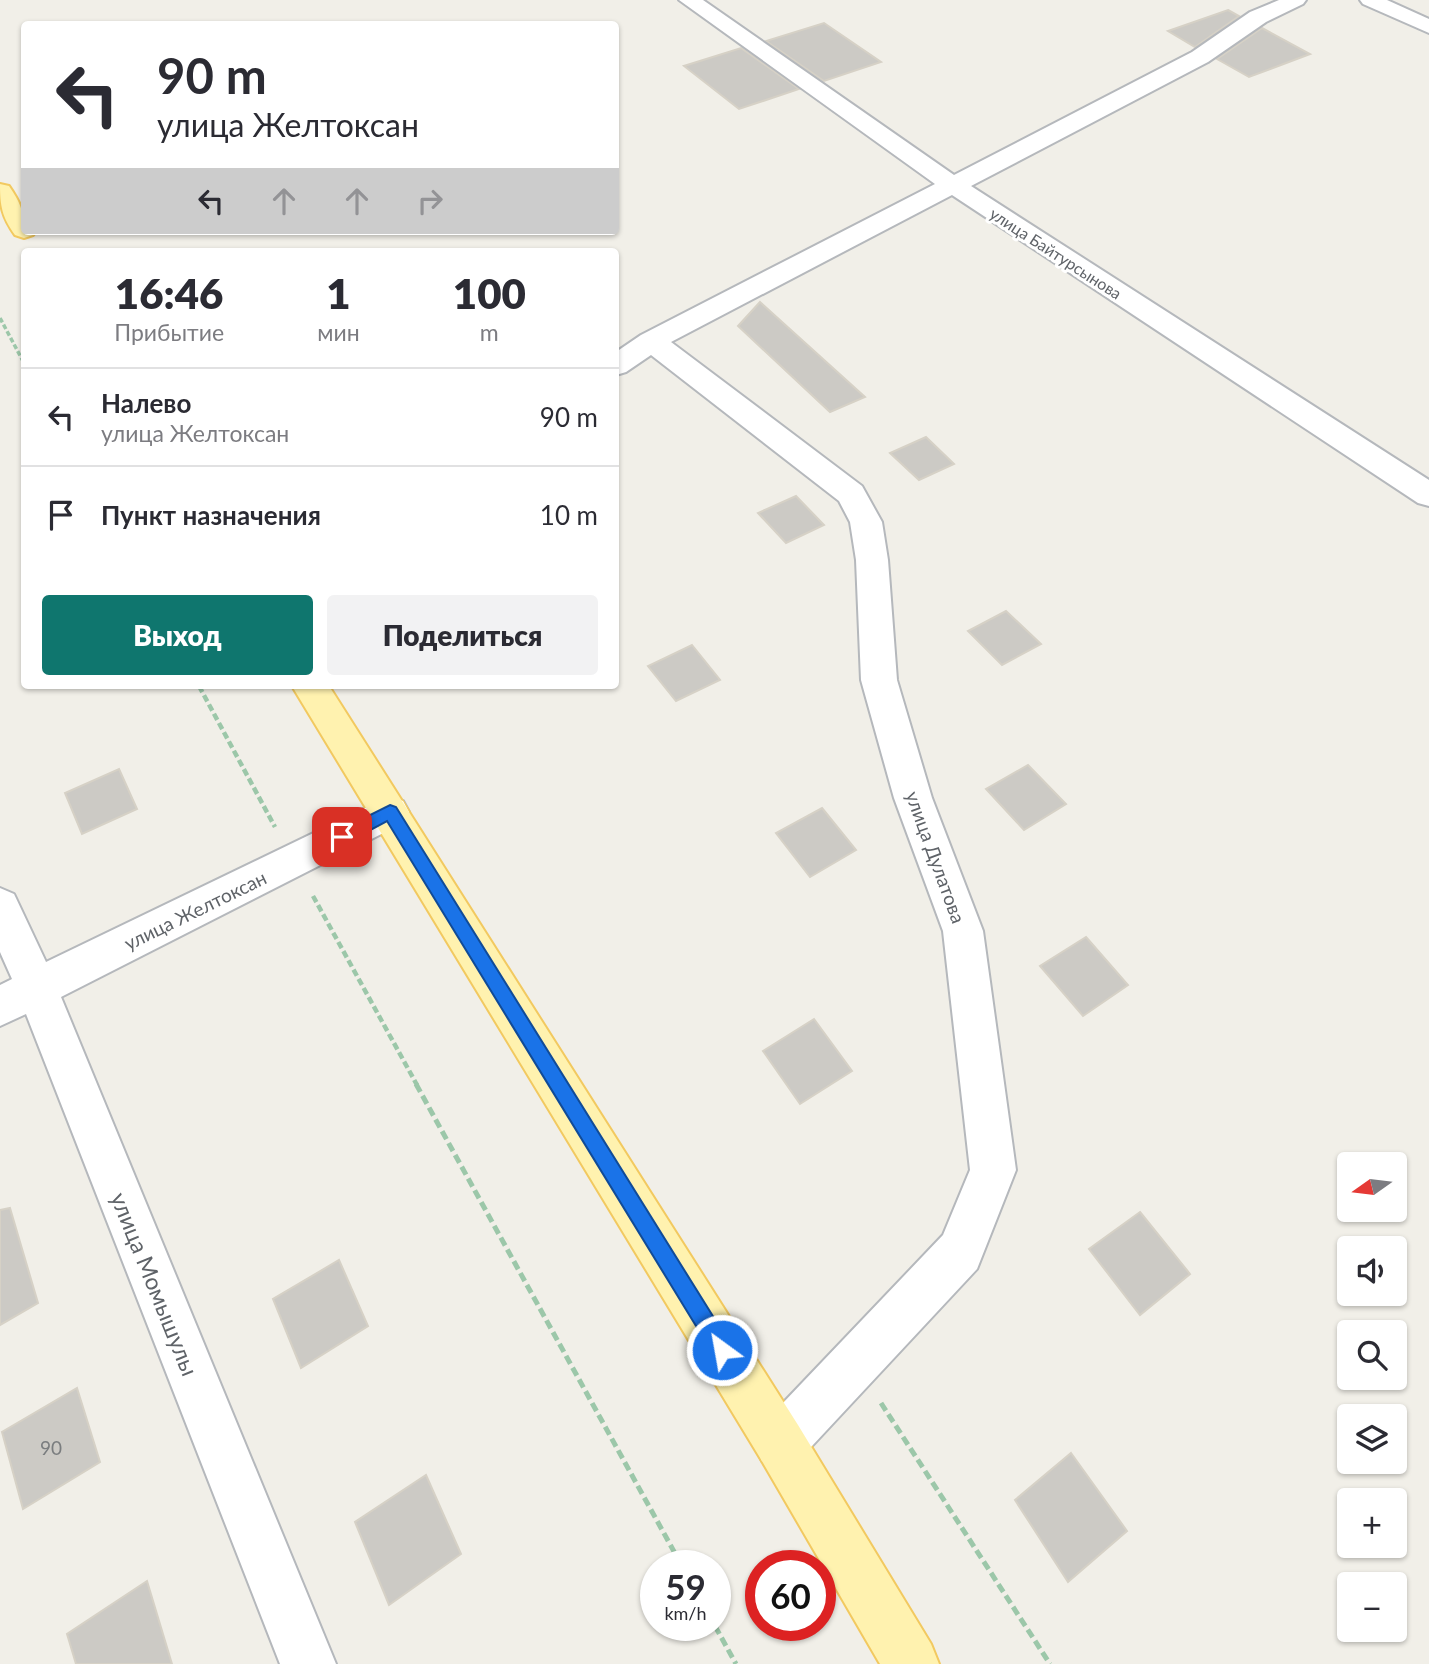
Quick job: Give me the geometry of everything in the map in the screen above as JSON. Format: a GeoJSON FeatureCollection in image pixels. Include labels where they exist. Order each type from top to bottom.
{"type":"FeatureCollection","features":[{"type":"Feature","properties":{"kind":"main road"},"geometry":{"type":"LineString","coordinates":[[0,191],[21,224]]}},
{"type":"Feature","properties":{"kind":"main road"},"geometry":{"type":"LineString","coordinates":[[312,689],[780,1443],[911,1664]]}},
{"type":"Feature","properties":{"kind":"street","name":"улица Байтурсынова"},"geometry":{"type":"LineString","coordinates":[[689,0],[951,184],[1429,495]]}},
{"type":"Feature","properties":{"kind":"street"},"geometry":{"type":"LineString","coordinates":[[619,364],[651,341],[1200,57],[1258,18],[1296,0]]}},
{"type":"Feature","properties":{"kind":"street"},"geometry":{"type":"LineString","coordinates":[[1370,0],[1429,27]]}},
{"type":"Feature","properties":{"kind":"street","name":"улица Дулатова"},"geometry":{"type":"LineString","coordinates":[[651,341],[851,494],[866,522],[872,560],[880,680],[913,797],[963,931],[993,1170],[960,1252],[780,1443]]}},
{"type":"Feature","properties":{"kind":"street","name":"улица Желтоксан"},"geometry":{"type":"LineString","coordinates":[[18,997],[390,812]]}},
{"type":"Feature","properties":{"kind":"street","name":"улица Момышулы"},"geometry":{"type":"LineString","coordinates":[[0,906],[18,997],[308,1664]]}},
{"type":"Feature","properties":{"kind":"path"},"geometry":{"type":"LineString","coordinates":[[0,318],[21,357]]}},
{"type":"Feature","properties":{"kind":"path"},"geometry":{"type":"LineString","coordinates":[[201,689],[673,1550]]}},
{"type":"Feature","properties":{"kind":"path"},"geometry":{"type":"LineString","coordinates":[[856,1364],[1050,1664]]}},
{"type":"Feature","properties":{"kind":"path"},"geometry":{"type":"LineString","coordinates":[[723,1641],[736,1664]]}},
{"type":"Feature","properties":{"kind":"building"},"geometry":{"type":"Polygon","coordinates":[[[1228,10],[1239,16],[1195,47],[1168,31],[1228,10]]]}},
{"type":"Feature","properties":{"kind":"building"},"geometry":{"type":"Polygon","coordinates":[[[824,23],[881,62],[824,81],[766,41],[824,23]]]}},
{"type":"Feature","properties":{"kind":"building"},"geometry":{"type":"Polygon","coordinates":[[[1262,28],[1310,54],[1249,77],[1217,59],[1262,28]]]}},
{"type":"Feature","properties":{"kind":"building"},"geometry":{"type":"Polygon","coordinates":[[[741,48],[799,89],[739,109],[684,66],[741,48]]]}},
{"type":"Feature","properties":{"kind":"building"},"geometry":{"type":"Polygon","coordinates":[[[760,302],[865,397],[830,412],[738,326],[760,302]]]}},
{"type":"Feature","properties":{"kind":"building"},"geometry":{"type":"Polygon","coordinates":[[[926,437],[954,464],[919,480],[890,453],[926,437]]]}},
{"type":"Feature","properties":{"kind":"building"},"geometry":{"type":"Polygon","coordinates":[[[796,496],[824,525],[786,543],[758,513],[796,496]]]}},
{"type":"Feature","properties":{"kind":"building"},"geometry":{"type":"Polygon","coordinates":[[[1006,611],[1041,644],[1002,665],[968,631],[1006,611]]]}},
{"type":"Feature","properties":{"kind":"building"},"geometry":{"type":"Polygon","coordinates":[[[692,645],[720,680],[676,701],[648,666],[692,645]]]}},
{"type":"Feature","properties":{"kind":"building"},"geometry":{"type":"Polygon","coordinates":[[[1028,765],[1066,804],[1024,830],[986,789],[1028,765]]]}},
{"type":"Feature","properties":{"kind":"building"},"geometry":{"type":"Polygon","coordinates":[[[119,769],[137,809],[82,834],[65,793],[119,769]]]}},
{"type":"Feature","properties":{"kind":"building"},"geometry":{"type":"Polygon","coordinates":[[[822,808],[856,850],[810,877],[776,833],[822,808]]]}},
{"type":"Feature","properties":{"kind":"building"},"geometry":{"type":"Polygon","coordinates":[[[1086,937],[1128,985],[1083,1016],[1040,966],[1086,937]]]}},
{"type":"Feature","properties":{"kind":"building"},"geometry":{"type":"Polygon","coordinates":[[[814,1019],[852,1071],[800,1104],[763,1051],[814,1019]]]}},
{"type":"Feature","properties":{"kind":"building"},"geometry":{"type":"Polygon","coordinates":[[[10,1208],[38,1303],[0,1325],[0,1210],[10,1208]]]}},
{"type":"Feature","properties":{"kind":"building"},"geometry":{"type":"Polygon","coordinates":[[[1140,1212],[1190,1274],[1140,1315],[1089,1249],[1140,1212]]]}},
{"type":"Feature","properties":{"kind":"building"},"geometry":{"type":"Polygon","coordinates":[[[339,1260],[368,1326],[301,1368],[273,1299],[339,1260]]]}},
{"type":"Feature","properties":{"kind":"building"},"geometry":{"type":"Polygon","coordinates":[[[77,1388],[100,1462],[23,1509],[2,1432],[77,1388]]]}},
{"type":"Feature","properties":{"kind":"building"},"geometry":{"type":"Polygon","coordinates":[[[1071,1453],[1127,1531],[1068,1582],[1015,1500],[1071,1453]]]}},
{"type":"Feature","properties":{"kind":"building"},"geometry":{"type":"Polygon","coordinates":[[[426,1475],[461,1554],[389,1605],[355,1522],[426,1475]]]}},
{"type":"Feature","properties":{"kind":"building"},"geometry":{"type":"Polygon","coordinates":[[[147,1581],[172,1664],[76,1664],[67,1634],[147,1581]]]}},
{"type":"Feature","properties":{"kind":"route"},"geometry":{"type":"LineString","coordinates":[[342,837],[390,812],[722,1350]]}}]}
